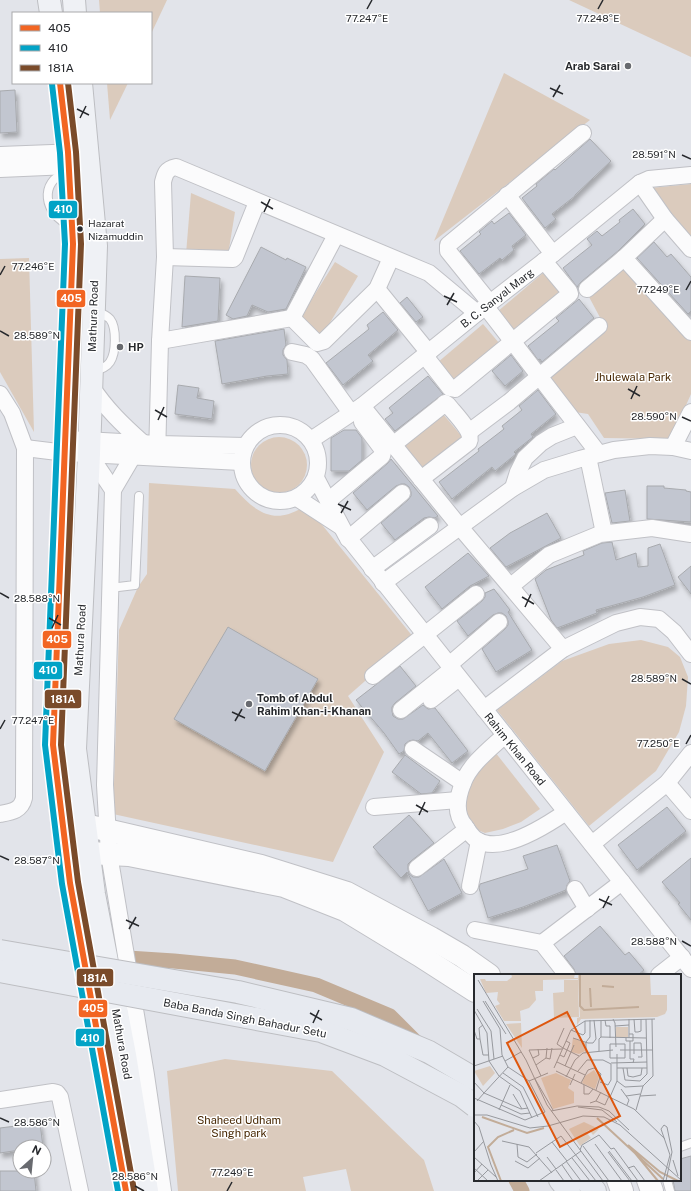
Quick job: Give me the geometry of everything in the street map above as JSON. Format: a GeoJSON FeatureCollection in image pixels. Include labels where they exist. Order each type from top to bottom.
{"type":"FeatureCollection","features":[{"type":"Feature","properties":{"kind":"highway","name":"Baba Banda Singh Bahadur Setu"},"geometry":{"type":"LineString","coordinates":[[0,951],[238,992],[352,1019],[429,1052],[474,1078]]}},
{"type":"Feature","properties":{"kind":"highway","name":"Baba Banda Singh Bahadur Setu"},"geometry":{"type":"LineString","coordinates":[[0,971],[321,1031],[385,1055],[462,1096],[474,1105]]}},
{"type":"Feature","properties":{"kind":"highway"},"geometry":{"type":"LineString","coordinates":[[561,1181],[569,1191]]}},
{"type":"Feature","properties":{"kind":"highway"},"geometry":{"type":"LineString","coordinates":[[587,1181],[595,1191]]}},
{"type":"Feature","properties":{"kind":"main road"},"geometry":{"type":"LineString","coordinates":[[49,0],[51,12]]}},
{"type":"Feature","properties":{"kind":"main road"},"geometry":{"type":"LineString","coordinates":[[74,0],[75,12]]}},
{"type":"Feature","properties":{"kind":"main road","name":"Mathura Road"},"geometry":{"type":"LineString","coordinates":[[60,84],[74,160],[96,246],[89,447],[75,749],[85,826],[99,854],[94,894],[133,1050],[148,1191]]}},
{"type":"Feature","properties":{"kind":"main road","name":"Mathura Road"},"geometry":{"type":"LineString","coordinates":[[81,84],[74,160],[72,226],[73,244],[66,446],[53,745],[70,883],[126,1191]]}},
{"type":"Feature","properties":{"kind":"street"},"geometry":{"type":"LineString","coordinates":[[583,133],[451,242],[448,245],[448,248],[484,308],[512,341],[577,426],[594,455],[604,533]]}},
{"type":"Feature","properties":{"kind":"street"},"geometry":{"type":"LineString","coordinates":[[0,155],[74,160]]}},
{"type":"Feature","properties":{"kind":"street"},"geometry":{"type":"LineString","coordinates":[[0,169],[74,160]]}},
{"type":"Feature","properties":{"kind":"street"},"geometry":{"type":"LineString","coordinates":[[153,448],[165,257],[163,182],[167,170],[171,168],[176,167],[429,273],[484,308]]}},
{"type":"Feature","properties":{"kind":"street","name":"B. C. Sanyal Marg"},"geometry":{"type":"LineString","coordinates":[[311,440],[356,410],[427,355],[640,183],[649,179],[691,175]]}},
{"type":"Feature","properties":{"kind":"street"},"geometry":{"type":"LineString","coordinates":[[640,183],[666,219],[691,249]]}},
{"type":"Feature","properties":{"kind":"street"},"geometry":{"type":"LineString","coordinates":[[377,289],[452,389],[455,389],[570,294],[549,258],[507,195]]}},
{"type":"Feature","properties":{"kind":"street"},"geometry":{"type":"LineString","coordinates":[[165,257],[233,259],[257,202]]}},
{"type":"Feature","properties":{"kind":"street"},"geometry":{"type":"LineString","coordinates":[[586,289],[624,258],[666,219]]}},
{"type":"Feature","properties":{"kind":"street"},"geometry":{"type":"LineString","coordinates":[[292,318],[336,234]]}},
{"type":"Feature","properties":{"kind":"street"},"geometry":{"type":"LineString","coordinates":[[292,318],[318,342],[324,341],[377,289],[391,258]]}},
{"type":"Feature","properties":{"kind":"street"},"geometry":{"type":"LineString","coordinates":[[624,258],[691,332]]}},
{"type":"Feature","properties":{"kind":"street"},"geometry":{"type":"LineString","coordinates":[[160,341],[292,318]]}},
{"type":"Feature","properties":{"kind":"street"},"geometry":{"type":"LineString","coordinates":[[469,432],[540,377],[598,326]]}},
{"type":"Feature","properties":{"kind":"street"},"geometry":{"type":"LineString","coordinates":[[292,352],[306,355],[312,359],[356,410],[382,449],[380,458],[328,501]]}},
{"type":"Feature","properties":{"kind":"street"},"geometry":{"type":"LineString","coordinates":[[91,379],[100,400],[118,421],[153,448],[241,462]]}},
{"type":"Feature","properties":{"kind":"street"},"geometry":{"type":"LineString","coordinates":[[0,394],[12,413],[25,448],[24,798],[23,803],[18,809],[12,812],[0,814]]}},
{"type":"Feature","properties":{"kind":"street"},"geometry":{"type":"LineString","coordinates":[[394,444],[445,404],[469,432],[471,439],[469,442],[421,479]]}},
{"type":"Feature","properties":{"kind":"street"},"geometry":{"type":"LineString","coordinates":[[356,410],[394,444],[460,527],[563,649]]}},
{"type":"Feature","properties":{"kind":"street"},"geometry":{"type":"LineString","coordinates":[[673,447],[691,412]]}},
{"type":"Feature","properties":{"kind":"street"},"geometry":{"type":"LineString","coordinates":[[280,425],[292,427],[302,432],[311,440],[317,452],[318,465],[316,478],[309,489],[297,498],[289,501],[277,502],[265,499],[255,493],[247,484],[242,474],[241,462],[243,450],[246,446],[249,440],[257,432],[268,426],[280,425]]}},
{"type":"Feature","properties":{"kind":"street"},"geometry":{"type":"LineString","coordinates":[[513,488],[524,458],[541,443],[552,436],[577,426]]}},
{"type":"Feature","properties":{"kind":"street"},"geometry":{"type":"LineString","coordinates":[[25,448],[66,446],[153,448],[246,446]]}},
{"type":"Feature","properties":{"kind":"street"},"geometry":{"type":"LineString","coordinates":[[383,583],[513,488],[544,470],[614,450],[650,446],[673,447],[691,451]]}},
{"type":"Feature","properties":{"kind":"street"},"geometry":{"type":"LineString","coordinates":[[89,447],[133,456],[153,448]]}},
{"type":"Feature","properties":{"kind":"street"},"geometry":{"type":"LineString","coordinates":[[89,447],[113,490]]}},
{"type":"Feature","properties":{"kind":"street"},"geometry":{"type":"LineString","coordinates":[[133,456],[113,490],[105,785],[108,831],[99,854],[116,894],[133,1050],[164,1191]]}},
{"type":"Feature","properties":{"kind":"street","name":"Rahim Khan Road"},"geometry":{"type":"LineString","coordinates":[[316,478],[345,533],[372,569],[688,963]]}},
{"type":"Feature","properties":{"kind":"street"},"geometry":{"type":"LineString","coordinates":[[345,533],[402,493]]}},
{"type":"Feature","properties":{"kind":"street","name":"Rahim Khan Road"},"geometry":{"type":"LineString","coordinates":[[297,498],[345,533]]}},
{"type":"Feature","properties":{"kind":"street"},"geometry":{"type":"LineString","coordinates":[[511,586],[549,555],[600,534],[652,528],[691,534]]}},
{"type":"Feature","properties":{"kind":"street"},"geometry":{"type":"LineString","coordinates":[[372,569],[425,530],[431,548]]}},
{"type":"Feature","properties":{"kind":"street"},"geometry":{"type":"LineString","coordinates":[[373,676],[476,594]]}},
{"type":"Feature","properties":{"kind":"street"},"geometry":{"type":"LineString","coordinates":[[484,709],[563,649],[616,623],[640,617],[659,619],[674,632],[691,654]]}},
{"type":"Feature","properties":{"kind":"street"},"geometry":{"type":"LineString","coordinates":[[431,700],[453,670],[499,622]]}},
{"type":"Feature","properties":{"kind":"street"},"geometry":{"type":"LineString","coordinates":[[401,710],[453,670]]}},
{"type":"Feature","properties":{"kind":"street"},"geometry":{"type":"LineString","coordinates":[[505,735],[478,762],[465,780],[458,800],[458,815],[467,829],[477,840],[488,844],[508,842],[536,832],[566,812]]}},
{"type":"Feature","properties":{"kind":"street"},"geometry":{"type":"LineString","coordinates":[[418,748],[465,780]]}},
{"type":"Feature","properties":{"kind":"street"},"geometry":{"type":"LineString","coordinates":[[592,844],[667,783],[691,753]]}},
{"type":"Feature","properties":{"kind":"street"},"geometry":{"type":"LineString","coordinates":[[667,783],[691,811]]}},
{"type":"Feature","properties":{"kind":"street"},"geometry":{"type":"LineString","coordinates":[[374,807],[458,800]]}},
{"type":"Feature","properties":{"kind":"street"},"geometry":{"type":"LineString","coordinates":[[85,826],[261,866],[347,893],[431,938],[462,956],[488,974]]}},
{"type":"Feature","properties":{"kind":"street"},"geometry":{"type":"LineString","coordinates":[[417,868],[467,829]]}},
{"type":"Feature","properties":{"kind":"street"},"geometry":{"type":"LineString","coordinates":[[470,886],[479,841]]}},
{"type":"Feature","properties":{"kind":"street"},"geometry":{"type":"LineString","coordinates":[[99,854],[129,856],[284,886],[345,910],[474,990]]}},
{"type":"Feature","properties":{"kind":"street"},"geometry":{"type":"LineString","coordinates":[[542,943],[622,882]]}},
{"type":"Feature","properties":{"kind":"street"},"geometry":{"type":"LineString","coordinates":[[575,889],[587,909]]}},
{"type":"Feature","properties":{"kind":"street"},"geometry":{"type":"LineString","coordinates":[[475,930],[542,943],[566,974]]}},
{"type":"Feature","properties":{"kind":"street"},"geometry":{"type":"LineString","coordinates":[[660,974],[688,963]]}},
{"type":"Feature","properties":{"kind":"street"},"geometry":{"type":"LineString","coordinates":[[0,1100],[53,1092],[58,1094],[60,1097],[80,1191]]}},
{"type":"Feature","properties":{"kind":"street"},"geometry":{"type":"LineString","coordinates":[[618,1181],[622,1191]]}},
{"type":"Feature","properties":{"kind":"street"},"geometry":{"type":"LineString","coordinates":[[648,1181],[652,1191]]}},
{"type":"Feature","properties":{"kind":"lane"},"geometry":{"type":"LineString","coordinates":[[110,588],[135,585],[138,496]]}},
{"type":"Feature","properties":{"kind":"lane"},"geometry":{"type":"LineString","coordinates":[[681,1148],[691,1143]]}},
{"type":"Feature","properties":{"kind":"lane"},"geometry":{"type":"LineString","coordinates":[[667,1181],[670,1191]]}},
{"type":"Feature","properties":{"kind":"green space"},"geometry":{"type":"Polygon","coordinates":[[[99,0],[167,0],[152,32],[152,12],[100,12],[99,0]]]}},
{"type":"Feature","properties":{"kind":"green space"},"geometry":{"type":"Polygon","coordinates":[[[569,0],[691,0],[691,57],[569,0]]]}},
{"type":"Feature","properties":{"kind":"green space"},"geometry":{"type":"Polygon","coordinates":[[[504,73],[590,120],[434,241],[504,73]]]}},
{"type":"Feature","properties":{"kind":"green space"},"geometry":{"type":"Polygon","coordinates":[[[107,84],[128,84],[110,120],[107,84]]]}},
{"type":"Feature","properties":{"kind":"green space"},"geometry":{"type":"Polygon","coordinates":[[[691,184],[691,242],[650,188],[691,184]]]}},
{"type":"Feature","properties":{"kind":"green space"},"geometry":{"type":"Polygon","coordinates":[[[191,193],[235,212],[228,255],[186,254],[191,193]]]}},
{"type":"Feature","properties":{"kind":"green space"},"geometry":{"type":"Polygon","coordinates":[[[29,258],[34,432],[0,372],[0,259],[29,258]]]}},
{"type":"Feature","properties":{"kind":"green space"},"geometry":{"type":"Polygon","coordinates":[[[335,262],[358,276],[322,336],[298,321],[335,262]]]}},
{"type":"Feature","properties":{"kind":"green space","name":"Jhulewala Park"},"geometry":{"type":"Polygon","coordinates":[[[622,265],[691,339],[691,394],[671,439],[604,438],[588,414],[568,411],[546,381],[604,325],[588,295],[622,265]]]}},
{"type":"Feature","properties":{"kind":"green space"},"geometry":{"type":"Polygon","coordinates":[[[543,273],[559,292],[513,331],[497,312],[543,273]]]}},
{"type":"Feature","properties":{"kind":"green space"},"geometry":{"type":"Polygon","coordinates":[[[483,324],[499,343],[453,382],[437,363],[483,324]]]}},
{"type":"Feature","properties":{"kind":"green space"},"geometry":{"type":"Polygon","coordinates":[[[443,414],[464,439],[424,473],[403,447],[443,414]]]}},
{"type":"Feature","properties":{"kind":"green space"},"geometry":{"type":"Polygon","coordinates":[[[273,437],[285,437],[295,441],[303,449],[307,459],[307,471],[303,481],[295,489],[285,493],[273,493],[263,489],[255,481],[251,471],[251,459],[255,449],[263,441],[273,437]]]}},
{"type":"Feature","properties":{"kind":"green space"},"geometry":{"type":"Polygon","coordinates":[[[149,483],[235,489],[243,498],[259,511],[276,516],[285,515],[306,505],[414,638],[348,696],[384,752],[333,862],[113,814],[119,630],[138,587],[147,574],[149,483]]]}},
{"type":"Feature","properties":{"kind":"green space"},"geometry":{"type":"Polygon","coordinates":[[[641,640],[668,647],[680,657],[688,677],[686,706],[679,732],[656,771],[589,826],[497,710],[562,661],[609,644],[641,640]]]}},
{"type":"Feature","properties":{"kind":"green space"},"geometry":{"type":"Polygon","coordinates":[[[495,752],[540,809],[521,822],[503,829],[485,833],[473,828],[463,818],[465,793],[471,779],[495,752]]]}},
{"type":"Feature","properties":{"kind":"green space","name":"Shaheed Udham Singh park"},"geometry":{"type":"Polygon","coordinates":[[[225,1059],[332,1071],[424,1160],[434,1191],[351,1191],[346,1169],[303,1177],[306,1191],[178,1191],[167,1071],[225,1059]]]}},
{"type":"Feature","properties":{"kind":"building"},"geometry":{"type":"Polygon","coordinates":[[[15,90],[17,132],[0,133],[0,91],[15,90]]]}},
{"type":"Feature","properties":{"kind":"building"},"geometry":{"type":"Polygon","coordinates":[[[590,139],[611,161],[575,196],[552,214],[556,219],[545,228],[522,198],[537,186],[536,184],[554,169],[555,170],[590,139]]]}},
{"type":"Feature","properties":{"kind":"building"},"geometry":{"type":"Polygon","coordinates":[[[633,209],[645,224],[618,251],[577,287],[563,268],[592,245],[587,239],[597,231],[602,236],[620,222],[619,220],[633,209]]]}},
{"type":"Feature","properties":{"kind":"building"},"geometry":{"type":"Polygon","coordinates":[[[509,213],[526,235],[512,246],[514,250],[502,260],[500,258],[479,274],[460,251],[481,234],[479,232],[492,221],[494,224],[509,213]]]}},
{"type":"Feature","properties":{"kind":"building"},"geometry":{"type":"Polygon","coordinates":[[[654,242],[667,257],[671,254],[691,277],[691,311],[688,314],[637,258],[654,242]]]}},
{"type":"Feature","properties":{"kind":"building"},"geometry":{"type":"Polygon","coordinates":[[[261,247],[286,260],[287,258],[306,267],[286,309],[268,312],[252,305],[247,316],[233,319],[226,315],[261,247]]]}},
{"type":"Feature","properties":{"kind":"building"},"geometry":{"type":"Polygon","coordinates":[[[185,276],[220,278],[218,321],[182,327],[185,276]]]}},
{"type":"Feature","properties":{"kind":"building"},"geometry":{"type":"Polygon","coordinates":[[[407,297],[423,317],[416,322],[400,303],[407,297]]]}},
{"type":"Feature","properties":{"kind":"building"},"geometry":{"type":"Polygon","coordinates":[[[579,299],[594,318],[542,362],[540,359],[538,360],[528,346],[559,321],[556,318],[579,299]]]}},
{"type":"Feature","properties":{"kind":"building"},"geometry":{"type":"Polygon","coordinates":[[[383,312],[398,330],[368,355],[373,361],[343,385],[326,363],[369,329],[367,325],[383,312]]]}},
{"type":"Feature","properties":{"kind":"building"},"geometry":{"type":"Polygon","coordinates":[[[284,329],[286,345],[283,350],[283,355],[287,360],[288,374],[222,384],[215,341],[284,329]]]}},
{"type":"Feature","properties":{"kind":"building"},"geometry":{"type":"Polygon","coordinates":[[[511,355],[523,371],[505,386],[492,371],[511,355]]]}},
{"type":"Feature","properties":{"kind":"building"},"geometry":{"type":"Polygon","coordinates":[[[428,376],[443,394],[395,431],[385,419],[393,413],[389,408],[428,376]]]}},
{"type":"Feature","properties":{"kind":"building"},"geometry":{"type":"Polygon","coordinates":[[[178,385],[199,388],[197,398],[214,401],[212,419],[175,414],[178,385]]]}},
{"type":"Feature","properties":{"kind":"building"},"geometry":{"type":"Polygon","coordinates":[[[538,390],[556,414],[531,434],[533,437],[514,452],[516,454],[495,471],[492,467],[452,499],[439,482],[479,451],[478,449],[504,429],[502,426],[522,410],[519,406],[538,390]]]}},
{"type":"Feature","properties":{"kind":"building"},"geometry":{"type":"Polygon","coordinates":[[[344,430],[356,430],[362,438],[362,460],[349,471],[331,471],[331,438],[344,430]]]}},
{"type":"Feature","properties":{"kind":"building"},"geometry":{"type":"Polygon","coordinates":[[[391,459],[438,516],[435,518],[424,518],[395,540],[381,523],[408,500],[411,496],[409,487],[405,484],[396,486],[367,510],[353,493],[391,459]]]}},
{"type":"Feature","properties":{"kind":"building"},"geometry":{"type":"Polygon","coordinates":[[[647,486],[664,486],[664,488],[686,490],[691,492],[691,522],[647,519],[647,486]]]}},
{"type":"Feature","properties":{"kind":"building"},"geometry":{"type":"Polygon","coordinates":[[[625,490],[630,521],[612,523],[605,493],[625,490]]]}},
{"type":"Feature","properties":{"kind":"building"},"geometry":{"type":"Polygon","coordinates":[[[547,513],[561,538],[506,567],[490,548],[510,533],[547,513]]]}},
{"type":"Feature","properties":{"kind":"building"},"geometry":{"type":"Polygon","coordinates":[[[612,542],[616,560],[636,553],[638,567],[648,566],[648,548],[660,544],[675,585],[643,597],[596,610],[597,613],[557,628],[551,620],[535,579],[546,570],[584,555],[583,551],[602,543],[612,542]]]}},
{"type":"Feature","properties":{"kind":"building"},"geometry":{"type":"Polygon","coordinates":[[[468,553],[489,576],[470,586],[442,609],[425,587],[468,553]]]}},
{"type":"Feature","properties":{"kind":"building"},"geometry":{"type":"Polygon","coordinates":[[[691,566],[691,594],[678,577],[691,566]]]}},
{"type":"Feature","properties":{"kind":"building"},"geometry":{"type":"Polygon","coordinates":[[[494,589],[510,610],[508,612],[532,650],[496,672],[482,649],[508,625],[506,616],[502,613],[493,615],[468,636],[457,621],[482,601],[485,597],[485,593],[494,589]]]}},
{"type":"Feature","properties":{"kind":"building"},"geometry":{"type":"Polygon","coordinates":[[[228,627],[318,679],[265,771],[174,719],[228,627]]]}},
{"type":"Feature","properties":{"kind":"building"},"geometry":{"type":"Polygon","coordinates":[[[400,666],[416,686],[395,703],[392,707],[393,716],[398,719],[403,719],[423,705],[428,709],[435,708],[468,751],[452,763],[428,733],[418,741],[409,741],[405,744],[404,751],[399,754],[384,733],[356,700],[400,666]]]}},
{"type":"Feature","properties":{"kind":"building"},"geometry":{"type":"Polygon","coordinates":[[[405,755],[440,781],[432,793],[421,794],[392,772],[405,755]]]}},
{"type":"Feature","properties":{"kind":"building"},"geometry":{"type":"Polygon","coordinates":[[[667,807],[686,831],[637,870],[618,845],[667,807]]]}},
{"type":"Feature","properties":{"kind":"building"},"geometry":{"type":"Polygon","coordinates":[[[409,815],[434,843],[408,864],[409,874],[413,877],[419,877],[444,859],[462,893],[428,911],[407,872],[401,878],[373,847],[409,815]]]}},
{"type":"Feature","properties":{"kind":"building"},"geometry":{"type":"Polygon","coordinates":[[[557,845],[570,881],[566,890],[523,907],[488,918],[479,888],[480,884],[528,869],[523,856],[557,845]]]}},
{"type":"Feature","properties":{"kind":"building"},"geometry":{"type":"Polygon","coordinates":[[[691,858],[691,920],[678,904],[680,903],[662,882],[691,858]]]}},
{"type":"Feature","properties":{"kind":"building"},"geometry":{"type":"Polygon","coordinates":[[[600,926],[625,955],[629,952],[644,970],[639,974],[576,974],[574,969],[564,956],[600,926]]]}},
{"type":"Feature","properties":{"kind":"building"},"geometry":{"type":"Polygon","coordinates":[[[40,1123],[42,1139],[12,1139],[12,1151],[0,1153],[0,1128],[40,1123]]]}},
{"type":"Feature","properties":{"kind":"building"},"geometry":{"type":"Polygon","coordinates":[[[691,1156],[691,1191],[675,1191],[673,1181],[681,1181],[681,1159],[691,1156]]]}},
{"type":"Feature","properties":{"kind":"building"},"geometry":{"type":"Polygon","coordinates":[[[0,1171],[12,1171],[12,1179],[35,1179],[36,1191],[0,1191],[0,1171]]]}},
{"type":"Feature","properties":{"kind":"waterway"},"geometry":{"type":"LineString","coordinates":[[97,956],[235,967],[316,985],[390,1016],[417,1043]]}},
{"type":"Feature","properties":{"kind":"waterway"},"geometry":{"type":"LineString","coordinates":[[517,1181],[522,1191]]}},
{"type":"Feature","properties":{"kind":"transit line","name":"410"},"geometry":{"type":"LineString","coordinates":[[52,84],[60,153],[65,244],[45,745],[62,884],[118,1191]]}},
{"type":"Feature","properties":{"kind":"transit line","name":"405"},"geometry":{"type":"LineString","coordinates":[[60,84],[68,152],[73,244],[53,745],[70,883],[126,1191]]}},
{"type":"Feature","properties":{"kind":"transit line","name":"181A"},"geometry":{"type":"LineString","coordinates":[[68,84],[76,152],[81,244],[61,745],[78,882],[134,1190]]}},
{"type":"Feature","properties":{"kind":"place","name":"Arab Sarai"},"geometry":{"type":"Point","coordinates":[628,66]}},
{"type":"Feature","properties":{"kind":"place","name":"Hazarat Nizamuddin"},"geometry":{"type":"Point","coordinates":[80,229]}},
{"type":"Feature","properties":{"kind":"place","name":"HP"},"geometry":{"type":"Point","coordinates":[120,347]}},
{"type":"Feature","properties":{"kind":"place","name":"Tomb of Abdul Rahim Khan-i-Khanan"},"geometry":{"type":"Point","coordinates":[249,704]}}]}
